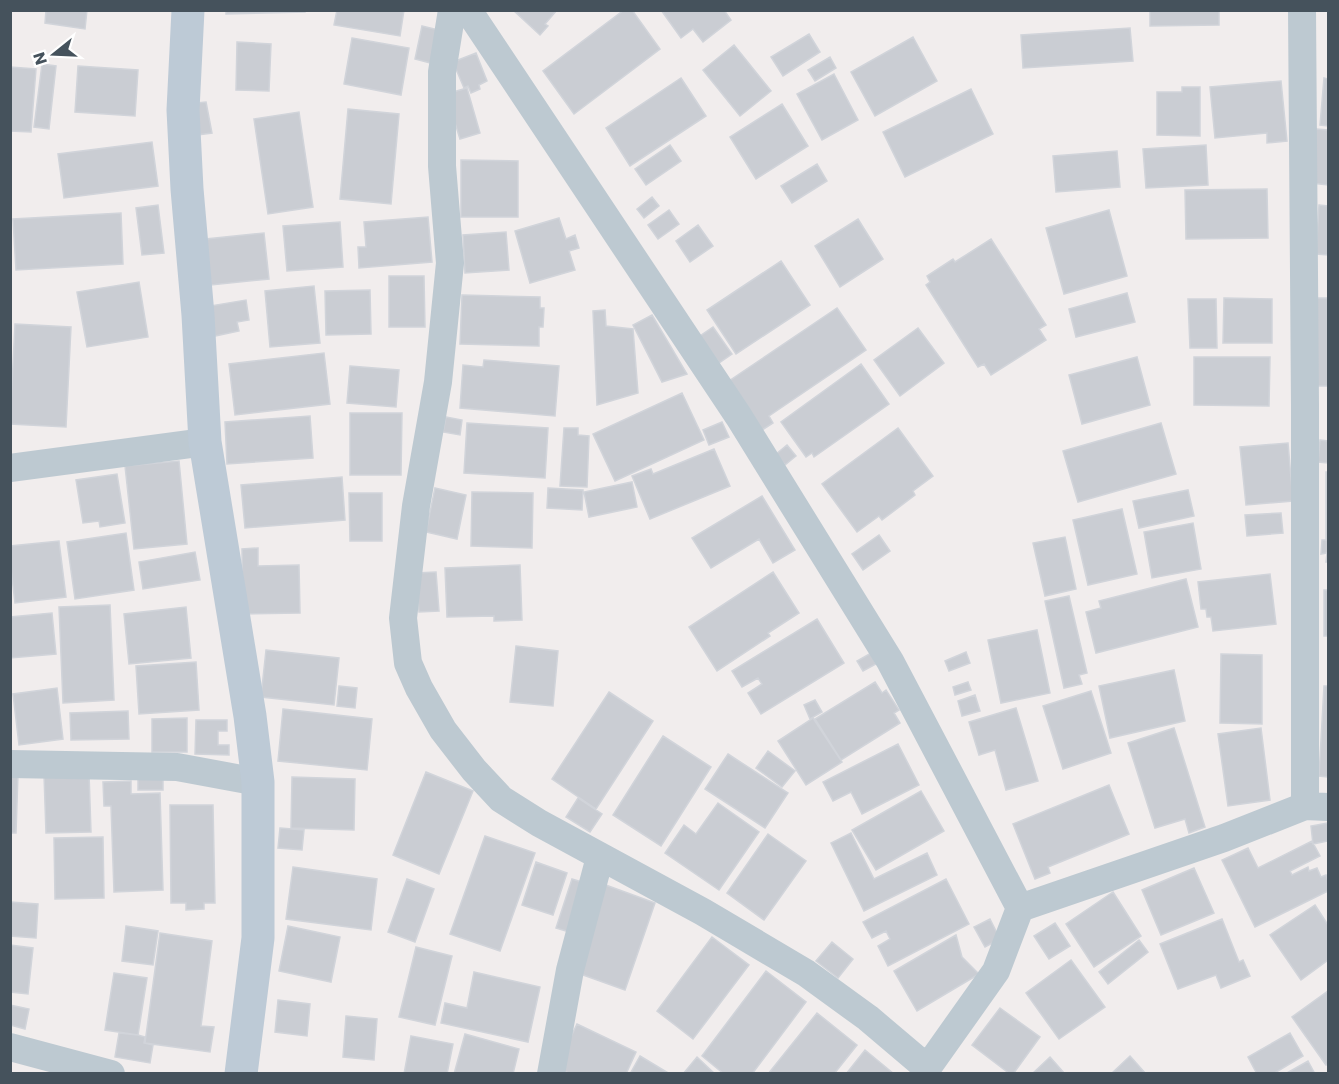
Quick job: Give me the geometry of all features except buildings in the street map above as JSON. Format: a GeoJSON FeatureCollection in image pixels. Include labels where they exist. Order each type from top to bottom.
{"type":"FeatureCollection","features":[{"type":"Feature","properties":{"kind":"street"},"geometry":{"type":"LineString","coordinates":[[188,10],[183,110],[205,442],[248,705],[258,782],[258,938],[241,1074]]}},
{"type":"Feature","properties":{"kind":"street"},"geometry":{"type":"LineString","coordinates":[[452,10],[442,72],[442,166],[450,263],[438,382],[416,506],[403,618],[408,663],[419,688],[443,730],[474,770],[501,799],[600,857],[703,912],[806,973],[868,1018],[925,1071],[996,971],[1020,908],[890,661],[739,417],[468,10]]}},
{"type":"Feature","properties":{"kind":"street"},"geometry":{"type":"LineString","coordinates":[[1020,908],[1317,806],[1316,196],[1302,10]]}},
{"type":"Feature","properties":{"kind":"street"},"geometry":{"type":"LineString","coordinates":[[10,468],[205,442]]}},
{"type":"Feature","properties":{"kind":"street"},"geometry":{"type":"LineString","coordinates":[[10,764],[177,767],[258,782]]}},
{"type":"Feature","properties":{"kind":"street"},"geometry":{"type":"LineString","coordinates":[[551,1074],[570,970],[600,857]]}},
{"type":"Feature","properties":{"kind":"street"},"geometry":{"type":"LineString","coordinates":[[10,1047],[111,1074]]}}]}
